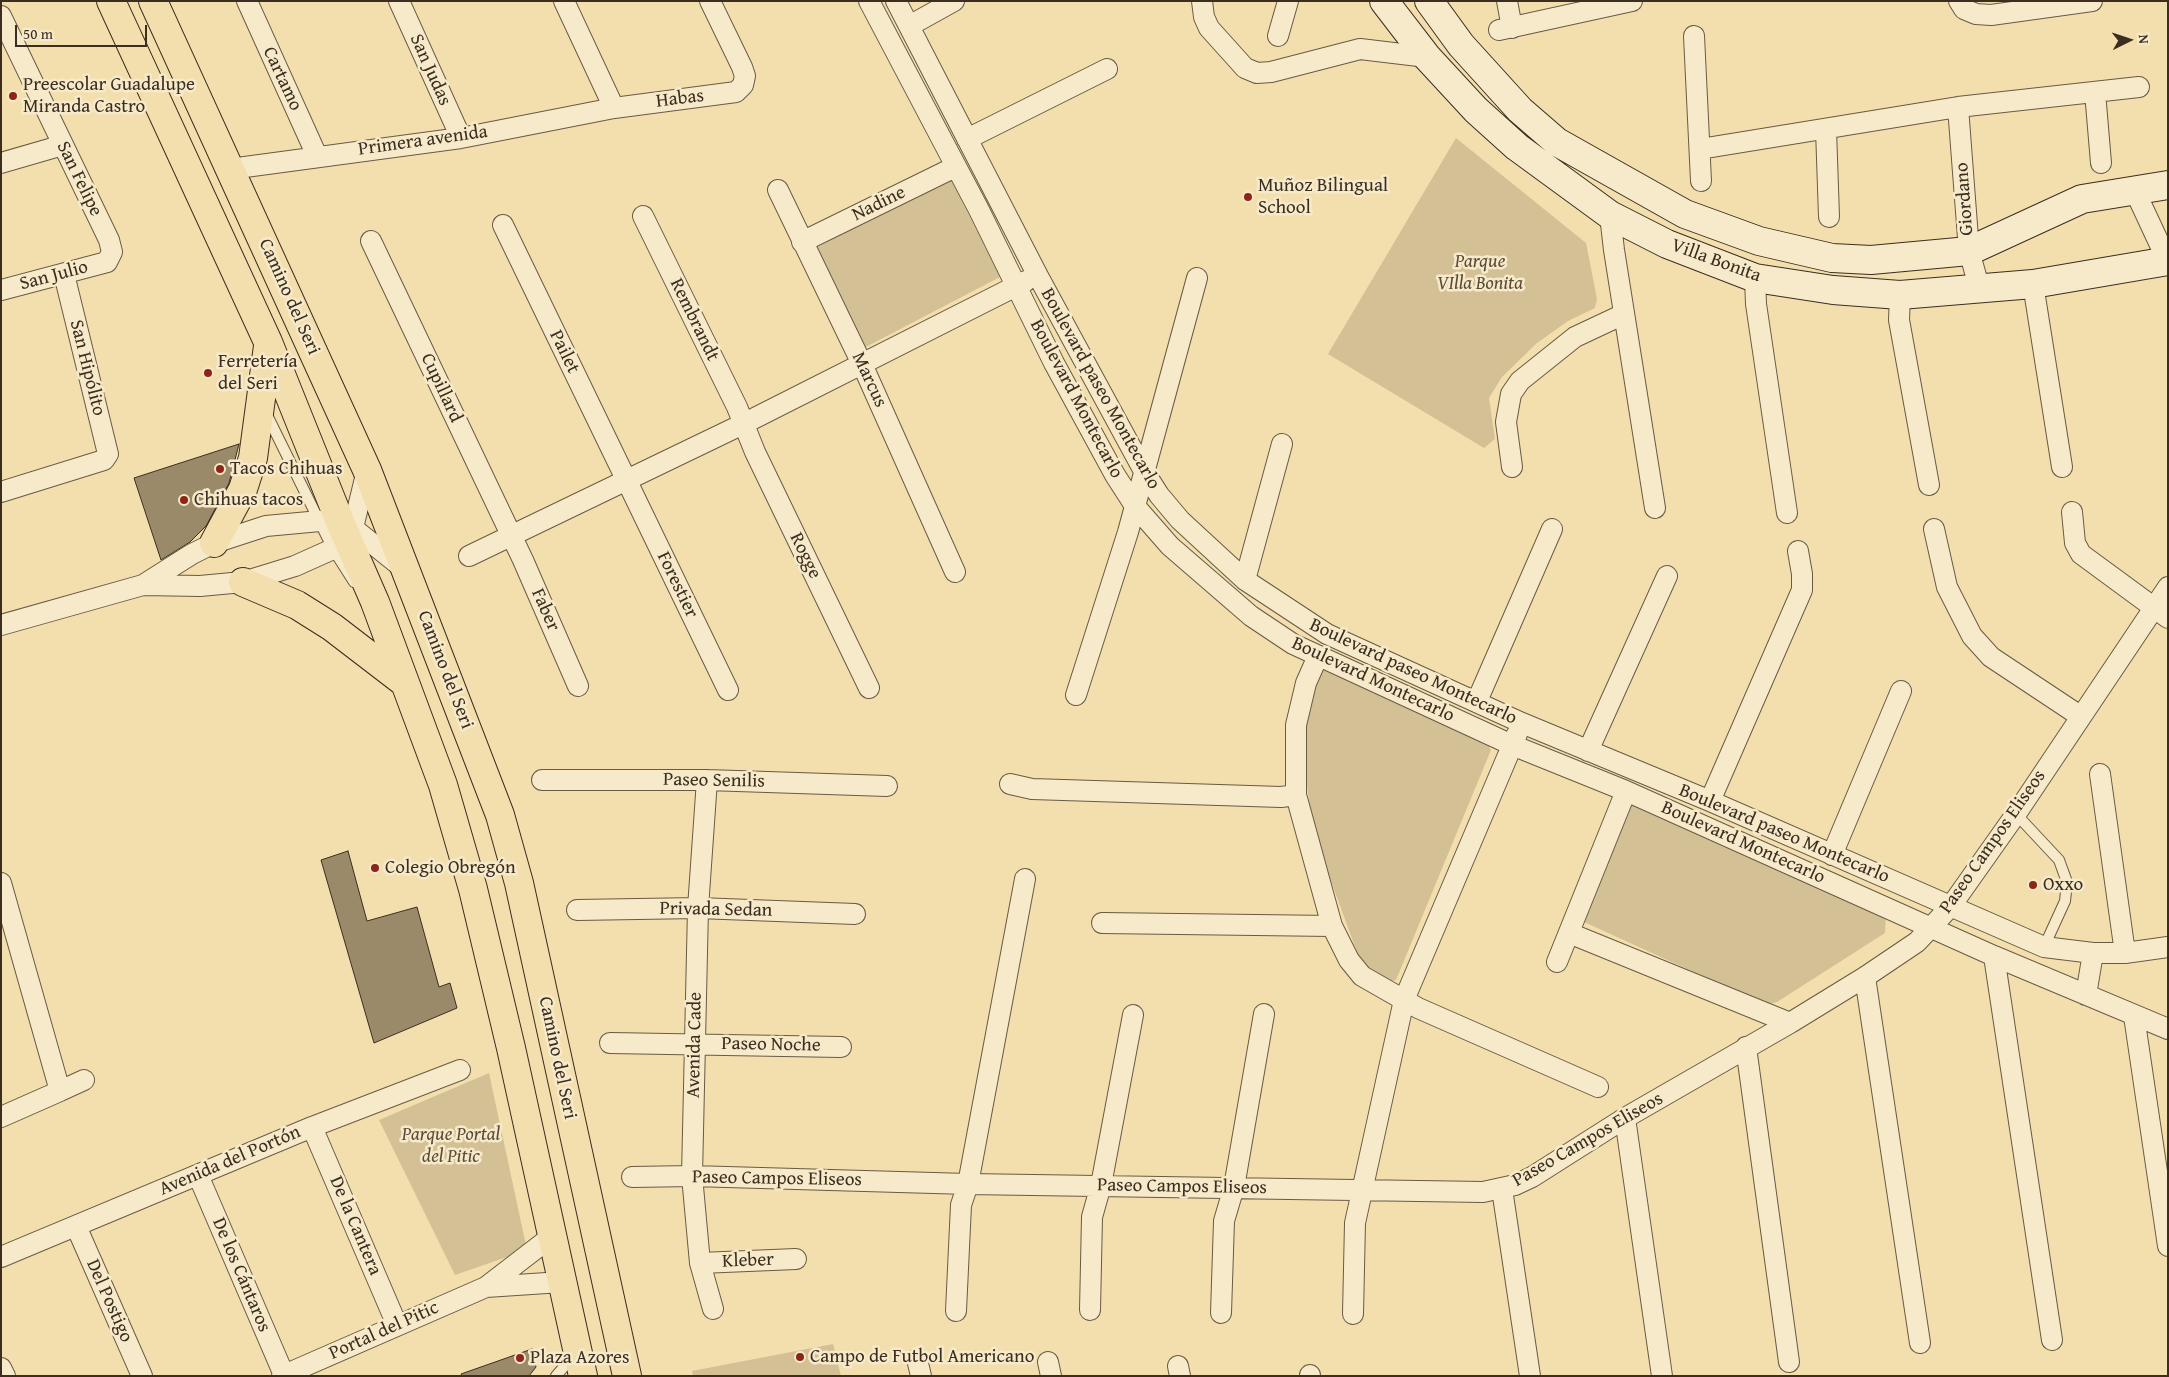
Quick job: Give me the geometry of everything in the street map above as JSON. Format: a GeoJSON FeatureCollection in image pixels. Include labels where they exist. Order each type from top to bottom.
{"type":"FeatureCollection","features":[{"type":"Feature","properties":{"kind":"main road","name":"Camino del Seri"},"geometry":{"type":"LineString","coordinates":[[111,1],[268,342],[339,532],[375,602],[444,785],[473,889],[511,1048],[580,1364]]}},
{"type":"Feature","properties":{"kind":"main road","name":"Camino del Seri"},"geometry":{"type":"LineString","coordinates":[[153,1],[367,470],[500,815],[510,849],[627,1376]]}},
{"type":"Feature","properties":{"kind":"main road"},"geometry":{"type":"LineString","coordinates":[[203,548],[244,489],[253,458],[268,342]]}},
{"type":"Feature","properties":{"kind":"main road"},"geometry":{"type":"LineString","coordinates":[[243,582],[297,606],[318,619],[405,683]]}},
{"type":"Feature","properties":{"kind":"street","name":"Cartamo"},"geometry":{"type":"LineString","coordinates":[[246,1],[317,156]]}},
{"type":"Feature","properties":{"kind":"street","name":"San Judas"},"geometry":{"type":"LineString","coordinates":[[399,1],[461,138]]}},
{"type":"Feature","properties":{"kind":"street"},"geometry":{"type":"LineString","coordinates":[[564,1],[614,108]]}},
{"type":"Feature","properties":{"kind":"street","name":"Habas"},"geometry":{"type":"LineString","coordinates":[[614,108],[736,92],[743,85],[745,76],[742,67],[710,1]]}},
{"type":"Feature","properties":{"kind":"street","name":"Boulevard Montecarlo"},"geometry":{"type":"LineString","coordinates":[[869,1],[1054,363],[1115,475],[1135,506],[1170,546],[1251,616],[1293,644],[1512,745],[1626,791],[1994,956],[2168,1029]]}},
{"type":"Feature","properties":{"kind":"street","name":"Boulevard paseo Montecarlo"},"geometry":{"type":"LineString","coordinates":[[896,1],[914,23],[972,136],[1038,276],[1145,474],[1159,495],[1180,520],[1245,580],[1327,634],[1522,723],[1710,801],[2044,947],[2094,953],[2125,953],[2168,947]]}},
{"type":"Feature","properties":{"kind":"street"},"geometry":{"type":"LineString","coordinates":[[914,23],[954,1]]}},
{"type":"Feature","properties":{"kind":"street"},"geometry":{"type":"LineString","coordinates":[[1202,1],[1204,17],[1209,28],[1245,68],[1257,73],[1271,72],[1360,49],[1427,57]]}},
{"type":"Feature","properties":{"kind":"street"},"geometry":{"type":"LineString","coordinates":[[1278,36],[1288,1]]}},
{"type":"Feature","properties":{"kind":"street","name":"Villa Bonita"},"geometry":{"type":"LineString","coordinates":[[1384,1],[1427,57],[1476,110],[1517,147],[1610,215],[1667,244],[1755,278],[1833,290],[1900,308],[1980,290],[2035,295],[2168,261]]}},
{"type":"Feature","properties":{"kind":"street","name":"Villa Bonita"},"geometry":{"type":"LineString","coordinates":[[1429,1],[1461,45],[1520,110],[1557,142],[1685,214],[1759,241],[1832,258],[1871,260],[1969,251],[2082,199],[2134,189],[2168,186]]}},
{"type":"Feature","properties":{"kind":"street"},"geometry":{"type":"LineString","coordinates":[[1507,1],[1505,29],[1632,1]]}},
{"type":"Feature","properties":{"kind":"street"},"geometry":{"type":"LineString","coordinates":[[1959,1],[1964,9],[1976,14],[1991,15],[2092,1]]}},
{"type":"Feature","properties":{"kind":"street","name":"San Felipe"},"geometry":{"type":"LineString","coordinates":[[1,16],[7,43],[63,145],[112,247],[110,257],[106,262]]}},
{"type":"Feature","properties":{"kind":"street"},"geometry":{"type":"LineString","coordinates":[[1694,36],[1701,181]]}},
{"type":"Feature","properties":{"kind":"street"},"geometry":{"type":"LineString","coordinates":[[972,136],[1107,69]]}},
{"type":"Feature","properties":{"kind":"street"},"geometry":{"type":"LineString","coordinates":[[1700,149],[1958,106],[2139,87]]}},
{"type":"Feature","properties":{"kind":"street"},"geometry":{"type":"LineString","coordinates":[[2095,92],[2102,164]]}},
{"type":"Feature","properties":{"kind":"street","name":"Giordano"},"geometry":{"type":"LineString","coordinates":[[1958,106],[1969,251],[1980,290]]}},
{"type":"Feature","properties":{"kind":"street","name":"Primera avenida"},"geometry":{"type":"LineString","coordinates":[[230,169],[461,138],[614,108]]}},
{"type":"Feature","properties":{"kind":"street"},"geometry":{"type":"LineString","coordinates":[[1826,129],[1829,217]]}},
{"type":"Feature","properties":{"kind":"street"},"geometry":{"type":"LineString","coordinates":[[1,163],[63,145]]}},
{"type":"Feature","properties":{"kind":"street","name":"Nadine"},"geometry":{"type":"LineString","coordinates":[[802,242],[955,167]]}},
{"type":"Feature","properties":{"kind":"street"},"geometry":{"type":"LineString","coordinates":[[2134,189],[2168,261]]}},
{"type":"Feature","properties":{"kind":"street","name":"Marcus"},"geometry":{"type":"LineString","coordinates":[[778,190],[862,364],[955,572]]}},
{"type":"Feature","properties":{"kind":"street"},"geometry":{"type":"LineString","coordinates":[[1667,244],[1685,214]]}},
{"type":"Feature","properties":{"kind":"street"},"geometry":{"type":"LineString","coordinates":[[1610,215],[1655,508]]}},
{"type":"Feature","properties":{"kind":"street","name":"Rembrandt"},"geometry":{"type":"LineString","coordinates":[[643,216],[743,424]]}},
{"type":"Feature","properties":{"kind":"street","name":"Pailet"},"geometry":{"type":"LineString","coordinates":[[503,225],[626,479]]}},
{"type":"Feature","properties":{"kind":"street","name":"Cupillard"},"geometry":{"type":"LineString","coordinates":[[372,241],[511,535]]}},
{"type":"Feature","properties":{"kind":"street","name":"San Julio"},"geometry":{"type":"LineString","coordinates":[[1,290],[106,262]]}},
{"type":"Feature","properties":{"kind":"street","name":"San Hipólito"},"geometry":{"type":"LineString","coordinates":[[1,492],[104,460],[108,454],[64,274]]}},
{"type":"Feature","properties":{"kind":"street"},"geometry":{"type":"LineString","coordinates":[[469,556],[743,424],[1038,276]]}},
{"type":"Feature","properties":{"kind":"street"},"geometry":{"type":"LineString","coordinates":[[1076,696],[1145,474],[1198,278]]}},
{"type":"Feature","properties":{"kind":"street"},"geometry":{"type":"LineString","coordinates":[[1755,278],[1756,304],[1787,513]]}},
{"type":"Feature","properties":{"kind":"street"},"geometry":{"type":"LineString","coordinates":[[2035,295],[2062,467]]}},
{"type":"Feature","properties":{"kind":"street"},"geometry":{"type":"LineString","coordinates":[[1900,308],[1929,485]]}},
{"type":"Feature","properties":{"kind":"street"},"geometry":{"type":"LineString","coordinates":[[1512,467],[1506,422],[1511,394],[1520,381],[1575,337],[1624,314]]}},
{"type":"Feature","properties":{"kind":"street","name":"Rogge"},"geometry":{"type":"LineString","coordinates":[[743,424],[754,452],[869,688]]}},
{"type":"Feature","properties":{"kind":"street"},"geometry":{"type":"LineString","coordinates":[[1245,580],[1282,444]]}},
{"type":"Feature","properties":{"kind":"street"},"geometry":{"type":"LineString","coordinates":[[143,584],[200,586],[243,582],[295,566],[339,532],[367,470]]}},
{"type":"Feature","properties":{"kind":"street","name":"Forestier"},"geometry":{"type":"LineString","coordinates":[[626,479],[728,690]]}},
{"type":"Feature","properties":{"kind":"street"},"geometry":{"type":"LineString","coordinates":[[2072,512],[2076,543],[2081,554],[2161,612]]}},
{"type":"Feature","properties":{"kind":"street"},"geometry":{"type":"LineString","coordinates":[[1,625],[143,584],[203,548],[266,526],[339,532],[407,572]]}},
{"type":"Feature","properties":{"kind":"street"},"geometry":{"type":"LineString","coordinates":[[1477,701],[1552,529]]}},
{"type":"Feature","properties":{"kind":"street"},"geometry":{"type":"LineString","coordinates":[[1934,529],[1947,587],[1972,636],[1991,657],[2071,711]]}},
{"type":"Feature","properties":{"kind":"street","name":"Faber"},"geometry":{"type":"LineString","coordinates":[[511,535],[578,686]]}},
{"type":"Feature","properties":{"kind":"street"},"geometry":{"type":"LineString","coordinates":[[200,586],[203,548]]}},
{"type":"Feature","properties":{"kind":"street"},"geometry":{"type":"LineString","coordinates":[[1710,801],[1802,590],[1802,574],[1798,551]]}},
{"type":"Feature","properties":{"kind":"street"},"geometry":{"type":"LineString","coordinates":[[1588,751],[1667,576]]}},
{"type":"Feature","properties":{"kind":"street","name":"Paseo Campos Eliseos"},"geometry":{"type":"LineString","coordinates":[[632,1177],[692,1176],[968,1184],[1234,1187],[1362,1191],[1483,1192],[1502,1189],[1532,1177],[1625,1118],[1790,1023],[1908,949],[1951,906],[2016,814],[2071,711],[2161,612],[2168,587]]}},
{"type":"Feature","properties":{"kind":"street"},"geometry":{"type":"LineString","coordinates":[[1318,656],[1306,683],[1296,725],[1296,795],[1332,926],[1349,960],[1362,976],[1404,1000],[1598,1087]]}},
{"type":"Feature","properties":{"kind":"street"},"geometry":{"type":"LineString","coordinates":[[1832,855],[1901,691]]}},
{"type":"Feature","properties":{"kind":"street"},"geometry":{"type":"LineString","coordinates":[[1353,1314],[1355,1223],[1404,1000],[1522,723]]}},
{"type":"Feature","properties":{"kind":"street"},"geometry":{"type":"LineString","coordinates":[[2100,774],[2125,953]]}},
{"type":"Feature","properties":{"kind":"street","name":"Paseo Senilis"},"geometry":{"type":"LineString","coordinates":[[542,780],[707,780],[887,786]]}},
{"type":"Feature","properties":{"kind":"street","name":"Avenida Cade"},"geometry":{"type":"LineString","coordinates":[[707,780],[698,908],[692,1176],[700,1263],[713,1309]]}},
{"type":"Feature","properties":{"kind":"street"},"geometry":{"type":"LineString","coordinates":[[1010,784],[1032,789],[1281,797],[1296,795]]}},
{"type":"Feature","properties":{"kind":"street"},"geometry":{"type":"LineString","coordinates":[[1557,962],[1626,791]]}},
{"type":"Feature","properties":{"kind":"street"},"geometry":{"type":"LineString","coordinates":[[956,1310],[961,1205],[968,1184],[1025,879]]}},
{"type":"Feature","properties":{"kind":"street"},"geometry":{"type":"LineString","coordinates":[[1,883],[60,1091]]}},
{"type":"Feature","properties":{"kind":"street","name":"Privada Sedan"},"geometry":{"type":"LineString","coordinates":[[577,910],[698,908],[855,914]]}},
{"type":"Feature","properties":{"kind":"street"},"geometry":{"type":"LineString","coordinates":[[1102,922],[1332,926]]}},
{"type":"Feature","properties":{"kind":"street"},"geometry":{"type":"LineString","coordinates":[[1569,934],[1790,1023]]}},
{"type":"Feature","properties":{"kind":"street"},"geometry":{"type":"LineString","coordinates":[[2086,995],[2094,953]]}},
{"type":"Feature","properties":{"kind":"street"},"geometry":{"type":"LineString","coordinates":[[1994,956],[2052,1340]]}},
{"type":"Feature","properties":{"kind":"street"},"geometry":{"type":"LineString","coordinates":[[1865,977],[1920,1343]]}},
{"type":"Feature","properties":{"kind":"street"},"geometry":{"type":"LineString","coordinates":[[1221,1313],[1224,1222],[1234,1187],[1264,1014]]}},
{"type":"Feature","properties":{"kind":"street"},"geometry":{"type":"LineString","coordinates":[[1090,1310],[1090,1232],[1101,1185],[1133,1015]]}},
{"type":"Feature","properties":{"kind":"street"},"geometry":{"type":"LineString","coordinates":[[2134,1016],[2168,1246]]}},
{"type":"Feature","properties":{"kind":"street","name":"Paseo Noche"},"geometry":{"type":"LineString","coordinates":[[610,1043],[841,1047]]}},
{"type":"Feature","properties":{"kind":"street"},"geometry":{"type":"LineString","coordinates":[[1746,1047],[1789,1362]]}},
{"type":"Feature","properties":{"kind":"street","name":"Avenida del Portón"},"geometry":{"type":"LineString","coordinates":[[1,1257],[312,1127],[460,1070]]}},
{"type":"Feature","properties":{"kind":"street"},"geometry":{"type":"LineString","coordinates":[[1,1117],[84,1080]]}},
{"type":"Feature","properties":{"kind":"street"},"geometry":{"type":"LineString","coordinates":[[1625,1118],[1662,1376]]}},
{"type":"Feature","properties":{"kind":"street","name":"De la Cantera"},"geometry":{"type":"LineString","coordinates":[[312,1127],[397,1325]]}},
{"type":"Feature","properties":{"kind":"street","name":"De los Cántaros"},"geometry":{"type":"LineString","coordinates":[[198,1175],[283,1376]]}},
{"type":"Feature","properties":{"kind":"street"},"geometry":{"type":"LineString","coordinates":[[1502,1189],[1530,1376]]}},
{"type":"Feature","properties":{"kind":"street","name":"Del Postigo"},"geometry":{"type":"LineString","coordinates":[[76,1226],[142,1376]]}},
{"type":"Feature","properties":{"kind":"street","name":"Portal del Pitic"},"geometry":{"type":"LineString","coordinates":[[283,1376],[486,1287],[551,1237]]}},
{"type":"Feature","properties":{"kind":"street","name":"Kleber"},"geometry":{"type":"LineString","coordinates":[[700,1263],[796,1259]]}},
{"type":"Feature","properties":{"kind":"street","name":"Portal del Pitic"},"geometry":{"type":"LineString","coordinates":[[486,1287],[562,1282]]}},
{"type":"Feature","properties":{"kind":"street"},"geometry":{"type":"LineString","coordinates":[[1,1368],[5,1376]]}},
{"type":"Feature","properties":{"kind":"lane"},"geometry":{"type":"LineString","coordinates":[[261,403],[339,532]]}},
{"type":"Feature","properties":{"kind":"lane"},"geometry":{"type":"LineString","coordinates":[[2016,814],[2059,860],[2067,882],[2065,901],[2044,947]]}},
{"type":"Feature","properties":{"kind":"lane"},"geometry":{"type":"LineString","coordinates":[[556,1376],[580,1364]]}},
{"type":"Feature","properties":{"kind":"green space","name":"Parque VIlla Bonita"},"geometry":{"type":"Polygon","coordinates":[[[1456,138],[1586,243],[1597,299],[1595,308],[1568,321],[1537,343],[1502,377],[1489,398],[1495,439],[1484,448],[1328,354],[1456,138]]]}},
{"type":"Feature","properties":{"kind":"green space"},"geometry":{"type":"Polygon","coordinates":[[[950,177],[1000,277],[862,349],[816,248],[950,177]]]}},
{"type":"Feature","properties":{"kind":"green space"},"geometry":{"type":"Polygon","coordinates":[[[1330,667],[1484,738],[1491,750],[1396,980],[1382,983],[1358,955],[1312,829],[1301,731],[1314,676],[1330,667]]]}},
{"type":"Feature","properties":{"kind":"green space"},"geometry":{"type":"Polygon","coordinates":[[[1637,801],[1886,915],[1885,933],[1777,1002],[1766,1005],[1584,922],[1624,803],[1637,801]]]}},
{"type":"Feature","properties":{"kind":"green space","name":"Parque Portal del Pitic"},"geometry":{"type":"Polygon","coordinates":[[[489,1073],[527,1250],[455,1275],[379,1120],[489,1073]]]}},
{"type":"Feature","properties":{"kind":"green space","name":"Campo de Futbol Americano"},"geometry":{"type":"Polygon","coordinates":[[[833,1344],[841,1376],[693,1376],[692,1371],[833,1344]]]}},
{"type":"Feature","properties":{"kind":"building","name":"Chihuas tacos"},"geometry":{"type":"Polygon","coordinates":[[[239,444],[229,483],[206,526],[190,542],[161,560],[134,478],[239,444]]]}},
{"type":"Feature","properties":{"kind":"building"},"geometry":{"type":"Polygon","coordinates":[[[348,851],[367,921],[417,907],[439,987],[450,983],[457,1008],[374,1043],[321,860],[348,851]]]}},
{"type":"Feature","properties":{"kind":"building","name":"Plaza Azores"},"geometry":{"type":"Polygon","coordinates":[[[532,1349],[536,1367],[529,1376],[462,1376],[461,1374],[532,1349]]]}},
{"type":"Feature","properties":{"kind":"place","name":"Preescolar Guadalupe Miranda Castro"},"geometry":{"type":"Point","coordinates":[13,96]}},
{"type":"Feature","properties":{"kind":"place","name":"Muñoz Bilingual School"},"geometry":{"type":"Point","coordinates":[1248,197]}},
{"type":"Feature","properties":{"kind":"place","name":"Ferretería del Seri"},"geometry":{"type":"Point","coordinates":[208,373]}},
{"type":"Feature","properties":{"kind":"place","name":"Tacos Chihuas"},"geometry":{"type":"Point","coordinates":[220,469]}},
{"type":"Feature","properties":{"kind":"place","name":"Chihuas tacos"},"geometry":{"type":"Point","coordinates":[184,500]}},
{"type":"Feature","properties":{"kind":"place","name":"Colegio Obregón"},"geometry":{"type":"Point","coordinates":[375,868]}},
{"type":"Feature","properties":{"kind":"place","name":"Oxxo"},"geometry":{"type":"Point","coordinates":[2033,885]}},
{"type":"Feature","properties":{"kind":"place","name":"Campo de Futbol Americano"},"geometry":{"type":"Point","coordinates":[800,1357]}},
{"type":"Feature","properties":{"kind":"place","name":"Plaza Azores"},"geometry":{"type":"Point","coordinates":[520,1358]}}]}
